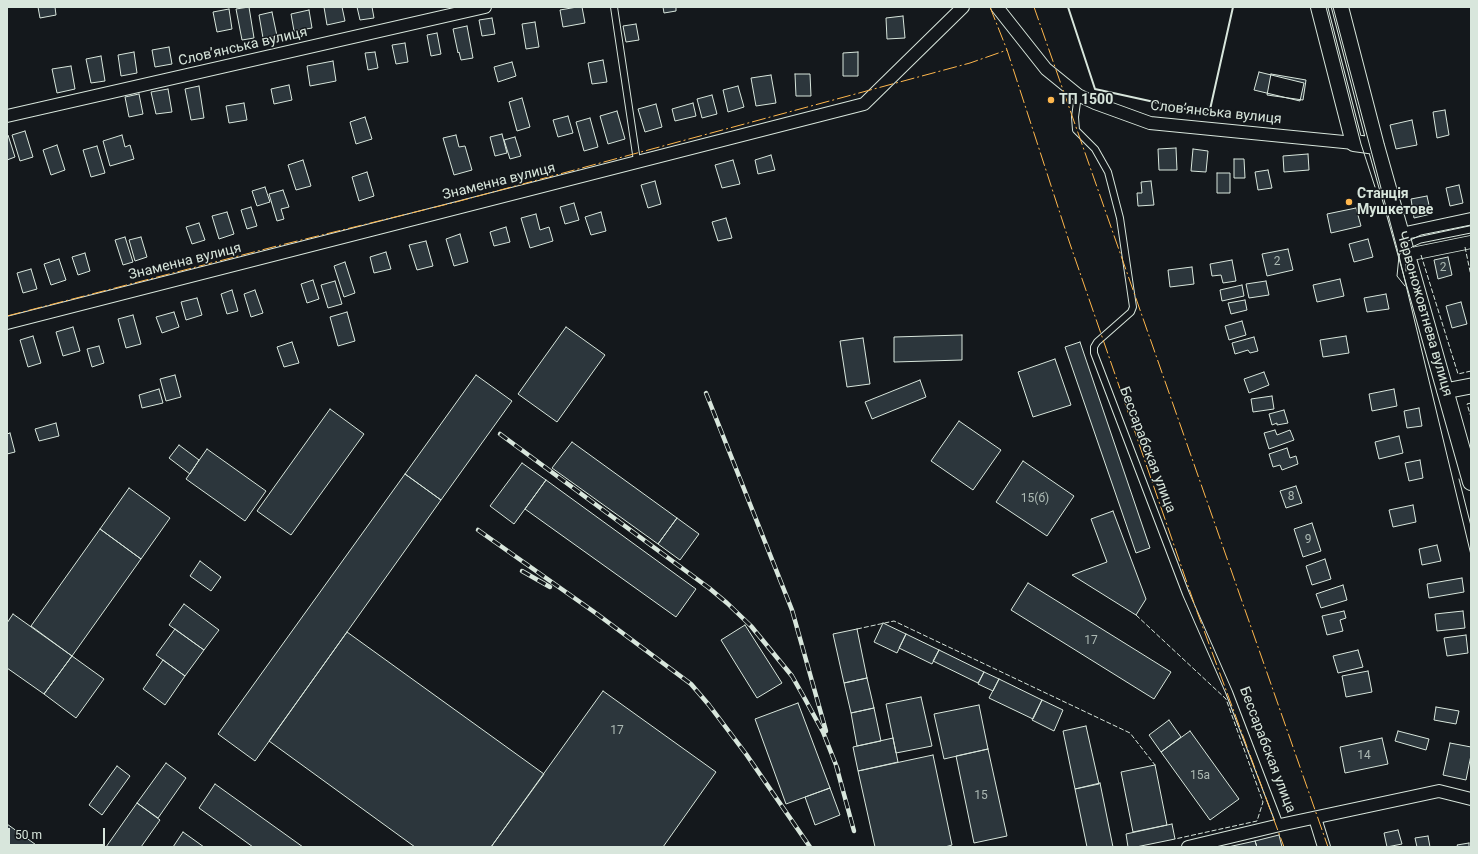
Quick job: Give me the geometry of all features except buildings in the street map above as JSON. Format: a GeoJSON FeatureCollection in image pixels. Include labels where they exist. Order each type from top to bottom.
{"type":"FeatureCollection","features":[{"type":"Feature","properties":{"kind":"main road"},"geometry":{"type":"LineString","coordinates":[[1319,7],[1354,143],[1376,146]]}},
{"type":"Feature","properties":{"kind":"main road","name":"Червоножовтнева вулиця"},"geometry":{"type":"LineString","coordinates":[[1340,7],[1376,146],[1471,482]]}},
{"type":"Feature","properties":{"kind":"street","name":"Слов’янська вулиця"},"geometry":{"type":"LineString","coordinates":[[7,116],[485,7]]}},
{"type":"Feature","properties":{"kind":"street","name":"Знаменна вулиця"},"geometry":{"type":"LineString","coordinates":[[7,323],[864,104],[963,7]]}},
{"type":"Feature","properties":{"kind":"street","name":"Слов’янська вулиця"},"geometry":{"type":"LineString","coordinates":[[997,7],[1046,69],[1078,95],[1095,103],[1150,123],[1354,143]]}},
{"type":"Feature","properties":{"kind":"street"},"geometry":{"type":"LineString","coordinates":[[1401,234],[1471,220]]}},
{"type":"Feature","properties":{"kind":"street"},"geometry":{"type":"LineString","coordinates":[[1407,255],[1471,242]]}},
{"type":"Feature","properties":{"kind":"street"},"geometry":{"type":"LineString","coordinates":[[1445,391],[1471,386]]}},
{"type":"Feature","properties":{"kind":"street","name":"Бессарабская улица"},"geometry":{"type":"LineString","coordinates":[[1188,847],[1280,825],[1438,791],[1471,798]]}},
{"type":"Feature","properties":{"kind":"street","name":"Бессарабская улица"},"geometry":{"type":"LineString","coordinates":[[1315,818],[1324,847]]}},
{"type":"Feature","properties":{"kind":"lane"},"geometry":{"type":"LineString","coordinates":[[614,7],[638,162]]}},
{"type":"Feature","properties":{"kind":"lane","name":"Бессарабская улица"},"geometry":{"type":"LineString","coordinates":[[1078,95],[1075,117],[1076,130],[1095,149],[1108,172],[1120,218],[1133,307],[1131,312],[1097,342],[1094,347],[1094,353],[1186,594],[1229,692],[1280,825]]}},
{"type":"Feature","properties":{"kind":"tram line"},"geometry":{"type":"LineString","coordinates":[[1326,7],[1361,144],[1375,187]]}},
{"type":"Feature","properties":{"kind":"tram line"},"geometry":{"type":"LineString","coordinates":[[1333,7],[1399,256],[1471,555]]}},
{"type":"Feature","properties":{"kind":"tram line"},"geometry":{"type":"LineString","coordinates":[[1405,286],[1397,276],[1399,256],[1404,243],[1421,235],[1471,225]]}},
{"type":"Feature","properties":{"kind":"tram line"},"geometry":{"type":"LineString","coordinates":[[1406,271],[1406,252],[1412,247],[1421,243],[1471,233]]}},
{"type":"Feature","properties":{"kind":"tram line"},"geometry":{"type":"LineString","coordinates":[[1459,479],[1471,526]]}},
{"type":"Feature","properties":{"kind":"railway"},"geometry":{"type":"LineString","coordinates":[[706,393],[792,610],[826,731]]}},
{"type":"Feature","properties":{"kind":"railway"},"geometry":{"type":"LineString","coordinates":[[500,434],[709,588],[751,626],[792,676],[823,732],[838,770]]}},
{"type":"Feature","properties":{"kind":"railway"},"geometry":{"type":"LineString","coordinates":[[478,530],[597,614],[691,684],[746,754],[810,847]]}},
{"type":"Feature","properties":{"kind":"railway"},"geometry":{"type":"LineString","coordinates":[[522,571],[550,587]]}},
{"type":"Feature","properties":{"kind":"railway"},"geometry":{"type":"LineString","coordinates":[[836,765],[854,831]]}},
{"type":"Feature","properties":{"kind":"fence"},"geometry":{"type":"LineString","coordinates":[[1465,247],[1471,276]]}},
{"type":"Feature","properties":{"kind":"fence"},"geometry":{"type":"LineString","coordinates":[[1421,255],[1458,374],[1471,371]]}},
{"type":"Feature","properties":{"kind":"fence"},"geometry":{"type":"LineString","coordinates":[[1471,403],[1467,404],[1471,417]]}},
{"type":"Feature","properties":{"kind":"fence"},"geometry":{"type":"LineString","coordinates":[[1136,615],[1226,699],[1263,802],[1257,821],[1175,839]]}},
{"type":"Feature","properties":{"kind":"fence"},"geometry":{"type":"LineString","coordinates":[[857,629],[894,621],[1130,733],[1155,765]]}},
{"type":"Feature","properties":{"kind":"wall"},"geometry":{"type":"LineString","coordinates":[[1068,7],[1095,89],[1209,114],[1233,7]]}},
{"type":"Feature","properties":{"kind":"power"},"geometry":{"type":"LineString","coordinates":[[990,7],[1007,50],[1069,241],[1195,606],[1284,847]]}},
{"type":"Feature","properties":{"kind":"power"},"geometry":{"type":"LineString","coordinates":[[1034,7],[1328,847]]}},
{"type":"Feature","properties":{"kind":"power"},"geometry":{"type":"LineString","coordinates":[[7,316],[277,246],[456,202],[970,63],[1007,50]]}},
{"type":"Feature","properties":{"kind":"place","name":"ТП 1500"},"geometry":{"type":"Point","coordinates":[1051,100]}},
{"type":"Feature","properties":{"kind":"place","name":"Станція Мушкетове"},"geometry":{"type":"Point","coordinates":[1349,202]}}]}
